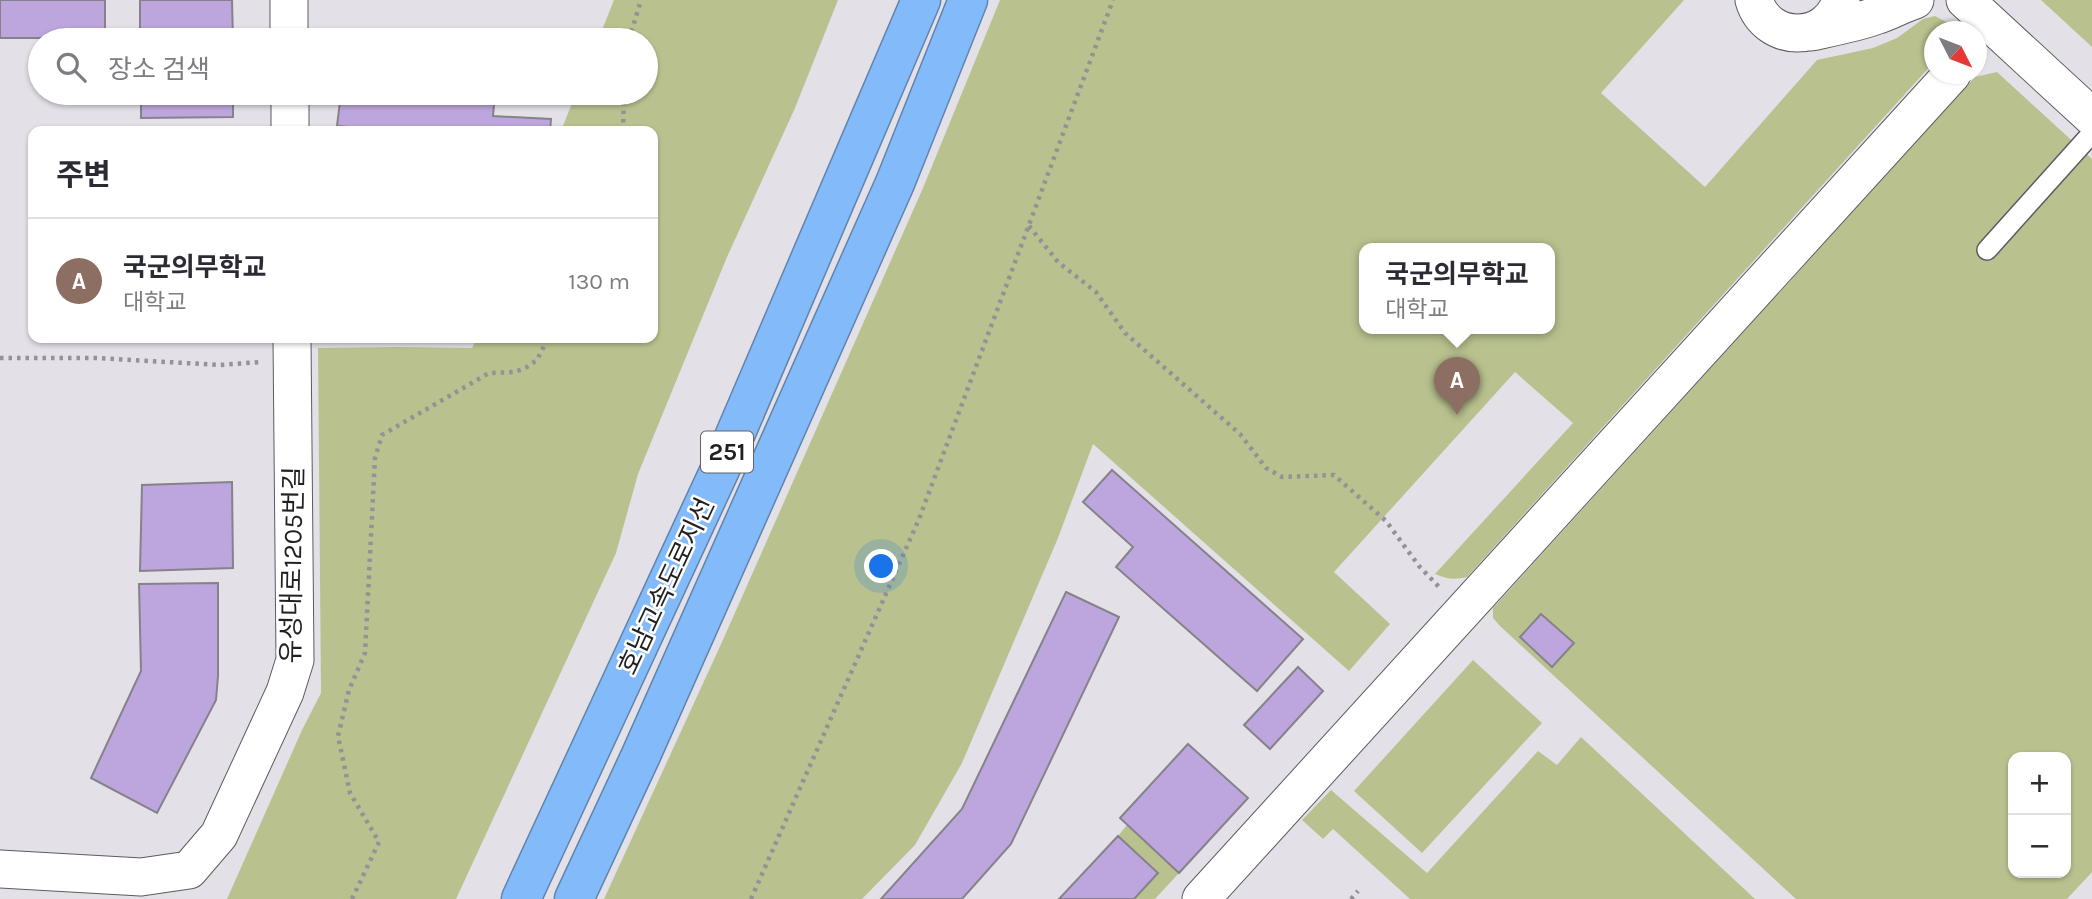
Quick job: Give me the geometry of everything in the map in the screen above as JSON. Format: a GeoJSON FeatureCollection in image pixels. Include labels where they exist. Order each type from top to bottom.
{"type":"FeatureCollection","features":[{"type":"Feature","properties":{"kind":"highway","name":"호남고속도로지선"},"geometry":{"type":"LineString","coordinates":[[521,899],[723,463],[921,0]]}},
{"type":"Feature","properties":{"kind":"highway","name":"호남고속도로지선"},"geometry":{"type":"LineString","coordinates":[[574,899],[895,183],[968,0]]}},
{"type":"Feature","properties":{"kind":"street"},"geometry":{"type":"LineString","coordinates":[[289,0],[289,28]]}},
{"type":"Feature","properties":{"kind":"street"},"geometry":{"type":"LineString","coordinates":[[1755,0],[1757,9],[1766,21],[1779,30],[1794,34],[1850,24],[1881,15],[1915,0]]}},
{"type":"Feature","properties":{"kind":"street"},"geometry":{"type":"LineString","coordinates":[[1810,32],[1823,26],[1833,16],[1841,0]]}},
{"type":"Feature","properties":{"kind":"street"},"geometry":{"type":"LineString","coordinates":[[1964,0],[1976,21]]}},
{"type":"Feature","properties":{"kind":"street"},"geometry":{"type":"LineString","coordinates":[[1987,38],[2092,117]]}},
{"type":"Feature","properties":{"kind":"street"},"geometry":{"type":"LineString","coordinates":[[1201,899],[1943,84]]}},
{"type":"Feature","properties":{"kind":"street"},"geometry":{"type":"LineString","coordinates":[[290,105],[290,126]]}},
{"type":"Feature","properties":{"kind":"street","name":"유성대로1205번길"},"geometry":{"type":"LineString","coordinates":[[0,869],[141,877],[165,874],[190,870],[219,835],[285,692],[295,660],[292,343]]}},
{"type":"Feature","properties":{"kind":"lane"},"geometry":{"type":"LineString","coordinates":[[1987,250],[2092,133]]}},
{"type":"Feature","properties":{"kind":"path"},"geometry":{"type":"LineString","coordinates":[[633,28],[641,0]]}},
{"type":"Feature","properties":{"kind":"path"},"geometry":{"type":"LineString","coordinates":[[751,899],[919,519],[1113,0]]}},
{"type":"Feature","properties":{"kind":"path"},"geometry":{"type":"LineString","coordinates":[[623,126],[624,105]]}},
{"type":"Feature","properties":{"kind":"path"},"geometry":{"type":"LineString","coordinates":[[1029,225],[1058,262],[1096,292],[1125,333],[1240,434],[1266,468],[1282,477],[1334,475],[1386,521],[1419,566],[1462,612]]}},
{"type":"Feature","properties":{"kind":"path"},"geometry":{"type":"LineString","coordinates":[[352,899],[379,842],[350,793],[338,736],[349,690],[365,653],[375,458],[382,435],[489,373],[515,372],[527,367],[537,360],[546,343]]}},
{"type":"Feature","properties":{"kind":"path"},"geometry":{"type":"LineString","coordinates":[[0,358],[96,358],[220,365],[262,362]]}},
{"type":"Feature","properties":{"kind":"path"},"geometry":{"type":"LineString","coordinates":[[1351,899],[1358,891]]}},
{"type":"Feature","properties":{"kind":"green space"},"geometry":{"type":"Polygon","coordinates":[[[614,0],[838,0],[795,108],[727,257],[638,474],[616,553],[456,899],[227,899],[321,693],[318,348],[472,348],[474,343],[658,343],[658,126],[563,126],[571,105],[658,105],[658,28],[603,28],[614,0]]]}},
{"type":"Feature","properties":{"kind":"green space"},"geometry":{"type":"Polygon","coordinates":[[[1000,0],[1684,0],[1601,93],[1705,187],[1817,60],[1873,48],[1897,38],[1923,19],[1935,16],[1944,21],[1924,21],[1924,73],[1467,577],[1454,579],[1439,576],[1435,574],[1573,423],[1515,372],[1334,572],[1390,624],[1349,671],[1093,444],[1058,538],[962,763],[915,845],[862,899],[604,899],[722,642],[923,188],[1000,0]]]}},
{"type":"Feature","properties":{"kind":"green space"},"geometry":{"type":"Polygon","coordinates":[[[2041,0],[2092,0],[2092,47],[2041,0]]]}},
{"type":"Feature","properties":{"kind":"green space"},"geometry":{"type":"Polygon","coordinates":[[[1997,72],[2092,159],[2092,872],[2067,899],[1796,899],[1500,626],[1493,618],[1493,608],[1969,84],[1987,84],[1987,74],[1997,72]]]}},
{"type":"Feature","properties":{"kind":"green space"},"geometry":{"type":"Polygon","coordinates":[[[1473,660],[1542,723],[1422,853],[1354,791],[1473,660]]]}},
{"type":"Feature","properties":{"kind":"green space"},"geometry":{"type":"Polygon","coordinates":[[[1581,737],[1755,899],[1410,899],[1333,829],[1323,839],[1302,820],[1331,790],[1427,873],[1538,751],[1557,765],[1581,737]]]}},
{"type":"Feature","properties":{"kind":"green space"},"geometry":{"type":"Polygon","coordinates":[[[1127,825],[1179,873],[1155,899],[1134,899],[1158,873],[1118,836],[1127,825]]]}},
{"type":"Feature","properties":{"kind":"building"},"geometry":{"type":"Polygon","coordinates":[[[0,0],[105,0],[105,28],[28,28],[28,38],[0,38],[0,0]]]}},
{"type":"Feature","properties":{"kind":"building"},"geometry":{"type":"Polygon","coordinates":[[[140,0],[232,0],[233,28],[140,28],[140,0]]]}},
{"type":"Feature","properties":{"kind":"building"},"geometry":{"type":"Polygon","coordinates":[[[141,105],[233,105],[233,117],[141,118],[141,105]]]}},
{"type":"Feature","properties":{"kind":"building"},"geometry":{"type":"Polygon","coordinates":[[[340,105],[494,105],[493,116],[551,119],[550,126],[337,126],[340,105]]]}},
{"type":"Feature","properties":{"kind":"building"},"geometry":{"type":"Polygon","coordinates":[[[1112,470],[1303,639],[1257,691],[1116,567],[1133,547],[1083,502],[1112,470]]]}},
{"type":"Feature","properties":{"kind":"building"},"geometry":{"type":"Polygon","coordinates":[[[232,482],[233,568],[140,571],[142,485],[232,482]]]}},
{"type":"Feature","properties":{"kind":"building"},"geometry":{"type":"Polygon","coordinates":[[[218,583],[216,700],[157,813],[91,778],[141,671],[139,584],[218,583]]]}},
{"type":"Feature","properties":{"kind":"building"},"geometry":{"type":"Polygon","coordinates":[[[1066,592],[1119,617],[1011,844],[962,899],[881,899],[962,809],[1066,592]]]}},
{"type":"Feature","properties":{"kind":"building"},"geometry":{"type":"Polygon","coordinates":[[[1541,614],[1574,643],[1552,667],[1520,637],[1541,614]]]}},
{"type":"Feature","properties":{"kind":"building"},"geometry":{"type":"Polygon","coordinates":[[[1298,667],[1323,691],[1270,749],[1244,725],[1298,667]]]}},
{"type":"Feature","properties":{"kind":"building"},"geometry":{"type":"Polygon","coordinates":[[[1188,744],[1248,798],[1179,873],[1120,818],[1188,744]]]}},
{"type":"Feature","properties":{"kind":"building"},"geometry":{"type":"Polygon","coordinates":[[[1118,836],[1158,873],[1134,899],[1059,899],[1118,836]]]}},
{"type":"Feature","properties":{"kind":"place","name":"국군의무학교"},"geometry":{"type":"Point","coordinates":[1457,415]}}]}
